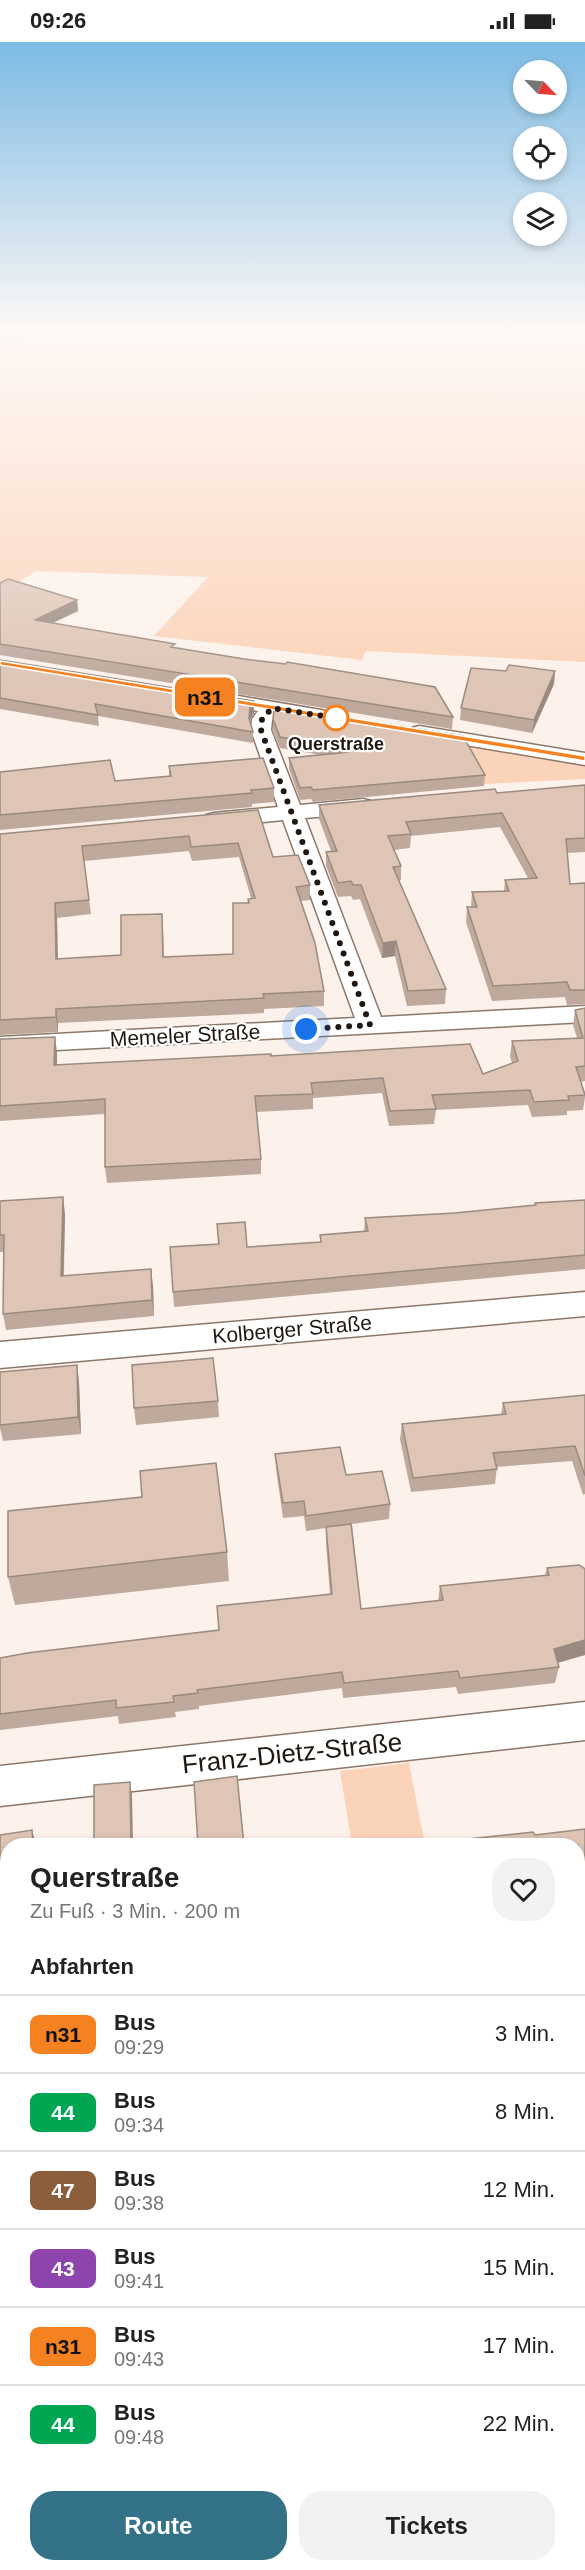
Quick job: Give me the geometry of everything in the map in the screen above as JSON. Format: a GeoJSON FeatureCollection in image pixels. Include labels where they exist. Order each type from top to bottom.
{"type":"FeatureCollection","features":[{"type":"Feature","properties":{"kind":"street"},"geometry":{"type":"LineString","coordinates":[[190,694],[342,719]]}},
{"type":"Feature","properties":{"kind":"street"},"geometry":{"type":"LineString","coordinates":[[272,708],[262,719],[261,730],[370,1025]]}},
{"type":"Feature","properties":{"kind":"street"},"geometry":{"type":"LineString","coordinates":[[400,729],[585,759]]}},
{"type":"Feature","properties":{"kind":"street"},"geometry":{"type":"LineString","coordinates":[[198,821],[385,804]]}},
{"type":"Feature","properties":{"kind":"street","name":"Memeler Straße"},"geometry":{"type":"LineString","coordinates":[[0,1046],[585,1014]]}},
{"type":"Feature","properties":{"kind":"street","name":"Kolberger Straße"},"geometry":{"type":"LineString","coordinates":[[0,1355],[585,1304]]}},
{"type":"Feature","properties":{"kind":"street","name":"Franz-Dietz-Straße"},"geometry":{"type":"LineString","coordinates":[[0,1786],[585,1721]]}},
{"type":"Feature","properties":{"kind":"shaded area"},"geometry":{"type":"Polygon","coordinates":[[[0,453],[585,453],[585,662],[366,651],[362,660],[154,636],[208,577],[35,571],[15,585],[0,585],[0,453]]]}},
{"type":"Feature","properties":{"kind":"shaded area"},"geometry":{"type":"Polygon","coordinates":[[[462,745],[585,766],[585,779],[483,784],[462,745]]]}},
{"type":"Feature","properties":{"kind":"shaded area"},"geometry":{"type":"Polygon","coordinates":[[[409,1763],[424,1838],[351,1838],[340,1771],[409,1763]]]}},
{"type":"Feature","properties":{"kind":"building"},"geometry":{"type":"Polygon","coordinates":[[[8,579],[77,600],[35,620],[175,644],[171,647],[244,659],[286,664],[287,662],[435,687],[453,717],[0,644],[0,583],[8,579]]]}},
{"type":"Feature","properties":{"kind":"building"},"geometry":{"type":"Polygon","coordinates":[[[0,660],[254,701],[250,707],[249,718],[253,732],[95,704],[98,715],[0,698],[0,660]]]}},
{"type":"Feature","properties":{"kind":"building"},"geometry":{"type":"Polygon","coordinates":[[[509,665],[555,671],[534,720],[461,708],[471,668],[506,671],[509,665]]]}},
{"type":"Feature","properties":{"kind":"building"},"geometry":{"type":"Polygon","coordinates":[[[278,707],[463,736],[485,775],[313,790],[311,787],[300,788],[289,758],[349,752],[350,749],[280,737],[273,719],[274,710],[278,707]]]}},
{"type":"Feature","properties":{"kind":"building"},"geometry":{"type":"Polygon","coordinates":[[[263,758],[274,788],[251,790],[252,793],[0,815],[0,772],[110,760],[115,781],[171,776],[169,766],[263,758]]]}},
{"type":"Feature","properties":{"kind":"building"},"geometry":{"type":"Polygon","coordinates":[[[585,785],[585,838],[566,839],[570,884],[585,883],[585,990],[570,990],[567,982],[493,986],[467,907],[477,907],[472,892],[509,891],[505,880],[537,878],[502,813],[406,822],[411,834],[388,836],[401,866],[393,867],[446,989],[408,991],[396,941],[383,943],[361,885],[353,885],[351,881],[338,883],[326,852],[337,851],[319,805],[495,789],[497,793],[585,785]]]}},
{"type":"Feature","properties":{"kind":"building"},"geometry":{"type":"Polygon","coordinates":[[[258,810],[273,857],[298,855],[310,885],[296,887],[315,943],[324,991],[263,994],[264,998],[56,1009],[56,1017],[0,1020],[0,834],[258,810]],[[189,836],[82,846],[89,900],[55,903],[56,959],[121,955],[121,915],[162,914],[163,957],[233,954],[233,903],[249,903],[248,899],[255,898],[238,843],[191,847],[189,836]]]}},
{"type":"Feature","properties":{"kind":"building"},"geometry":{"type":"Polygon","coordinates":[[[585,1008],[585,1066],[576,1067],[585,1095],[568,1096],[569,1100],[534,1102],[530,1090],[432,1095],[436,1109],[390,1111],[383,1078],[311,1083],[313,1094],[255,1096],[261,1159],[105,1167],[105,1099],[0,1106],[0,1039],[55,1037],[54,1065],[271,1054],[271,1056],[470,1044],[483,1074],[518,1061],[512,1041],[583,1038],[575,1010],[585,1008]]]}},
{"type":"Feature","properties":{"kind":"building"},"geometry":{"type":"Polygon","coordinates":[[[63,1197],[61,1276],[151,1269],[152,1300],[3,1314],[4,1235],[0,1235],[0,1201],[63,1197]]]}},
{"type":"Feature","properties":{"kind":"building"},"geometry":{"type":"Polygon","coordinates":[[[585,1200],[585,1255],[173,1292],[170,1247],[219,1244],[217,1224],[245,1222],[247,1247],[321,1242],[320,1235],[368,1231],[365,1218],[455,1213],[536,1205],[535,1203],[585,1200]]]}},
{"type":"Feature","properties":{"kind":"building"},"geometry":{"type":"Polygon","coordinates":[[[213,1358],[218,1401],[134,1408],[132,1365],[213,1358]]]}},
{"type":"Feature","properties":{"kind":"building"},"geometry":{"type":"Polygon","coordinates":[[[77,1365],[78,1417],[0,1425],[0,1372],[77,1365]]]}},
{"type":"Feature","properties":{"kind":"building"},"geometry":{"type":"Polygon","coordinates":[[[585,1395],[585,1476],[575,1446],[493,1453],[497,1469],[413,1478],[402,1424],[506,1414],[503,1403],[585,1395]]]}},
{"type":"Feature","properties":{"kind":"building"},"geometry":{"type":"Polygon","coordinates":[[[340,1447],[346,1475],[382,1471],[390,1504],[306,1516],[304,1501],[283,1503],[275,1454],[340,1447]]]}},
{"type":"Feature","properties":{"kind":"building"},"geometry":{"type":"Polygon","coordinates":[[[216,1463],[227,1552],[8,1577],[8,1511],[142,1497],[140,1471],[216,1463]]]}},
{"type":"Feature","properties":{"kind":"building"},"geometry":{"type":"Polygon","coordinates":[[[351,1524],[361,1609],[443,1600],[440,1586],[549,1575],[547,1568],[579,1565],[585,1569],[585,1640],[554,1649],[559,1667],[460,1678],[458,1671],[344,1683],[342,1672],[197,1690],[198,1693],[173,1696],[174,1702],[116,1708],[116,1700],[0,1714],[0,1658],[219,1630],[217,1606],[332,1594],[326,1527],[351,1524]]]}},
{"type":"Feature","properties":{"kind":"building"},"geometry":{"type":"Polygon","coordinates":[[[237,1776],[243,1838],[198,1838],[194,1782],[237,1776]]]}},
{"type":"Feature","properties":{"kind":"building"},"geometry":{"type":"Polygon","coordinates":[[[130,1782],[131,1838],[94,1838],[94,1785],[130,1782]]]}},
{"type":"Feature","properties":{"kind":"building"},"geometry":{"type":"Polygon","coordinates":[[[585,1829],[585,1838],[478,1838],[533,1832],[535,1835],[585,1829]]]}},
{"type":"Feature","properties":{"kind":"building"},"geometry":{"type":"Polygon","coordinates":[[[32,1830],[33,1838],[0,1838],[0,1835],[32,1830]]]}},
{"type":"Feature","properties":{"kind":"bus line","name":"n31"},"geometry":{"type":"LineString","coordinates":[[0,663],[585,759]]}},
{"type":"Feature","properties":{"kind":"place","name":"Querstraße"},"geometry":{"type":"Point","coordinates":[336,718]}},
{"type":"Feature","properties":{"kind":"route"},"geometry":{"type":"LineString","coordinates":[[306,1029],[370,1025],[261,730],[262,719],[272,708],[342,719],[336,718]]}}]}
